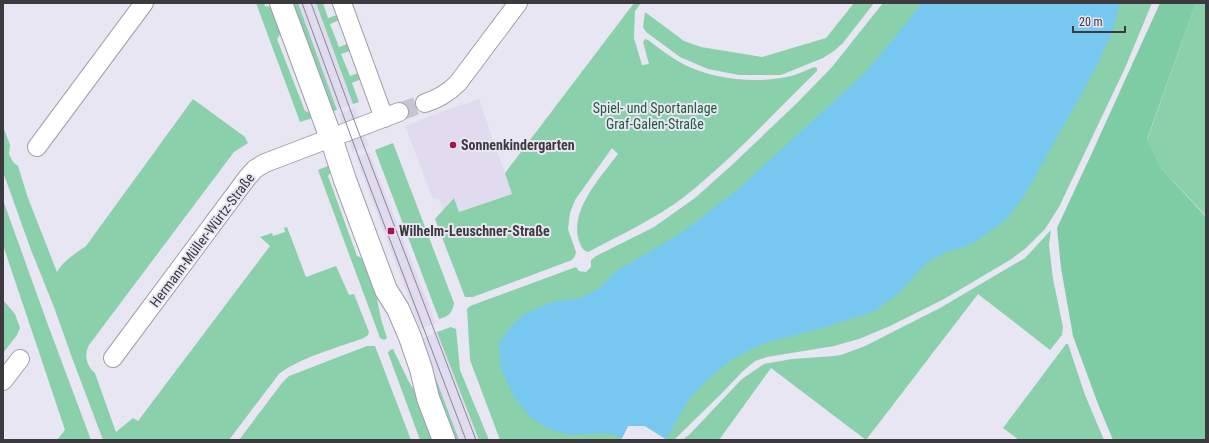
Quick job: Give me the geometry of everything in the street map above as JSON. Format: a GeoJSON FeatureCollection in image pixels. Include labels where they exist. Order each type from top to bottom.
{"type":"FeatureCollection","features":[{"type":"Feature","properties":{"kind":"street"},"geometry":{"type":"LineString","coordinates":[[37,147],[144,3]]}},
{"type":"Feature","properties":{"kind":"street"},"geometry":{"type":"LineString","coordinates":[[281,3],[386,290],[398,309],[407,330],[421,369],[428,398],[444,440]]}},
{"type":"Feature","properties":{"kind":"street","name":"Hermann-Müller-Würtz-Straße"},"geometry":{"type":"LineString","coordinates":[[113,358],[251,173],[259,166],[392,115],[342,3]]}},
{"type":"Feature","properties":{"kind":"street"},"geometry":{"type":"LineString","coordinates":[[425,103],[442,96],[458,83],[518,3]]}},
{"type":"Feature","properties":{"kind":"street"},"geometry":{"type":"LineString","coordinates":[[3,381],[20,359]]}},
{"type":"Feature","properties":{"kind":"shaded area"},"geometry":{"type":"Polygon","coordinates":[[[298,3],[316,3],[353,104],[337,110],[298,3]]]}},
{"type":"Feature","properties":{"kind":"shaded area","name":"Sonnenkindergarten"},"geometry":{"type":"Polygon","coordinates":[[[479,99],[512,194],[459,212],[454,198],[443,210],[438,198],[433,199],[405,126],[479,99]]]}},
{"type":"Feature","properties":{"kind":"shaded area"},"geometry":{"type":"Polygon","coordinates":[[[355,108],[360,120],[343,125],[338,114],[355,108]]]}},
{"type":"Feature","properties":{"kind":"shaded area"},"geometry":{"type":"Polygon","coordinates":[[[364,135],[369,146],[352,152],[348,140],[364,135]]]}},
{"type":"Feature","properties":{"kind":"shaded area"},"geometry":{"type":"Polygon","coordinates":[[[369,152],[436,323],[420,329],[356,157],[369,152]]]}},
{"type":"Feature","properties":{"kind":"shaded area"},"geometry":{"type":"Polygon","coordinates":[[[437,332],[479,440],[459,440],[421,339],[437,332]]]}},
{"type":"Feature","properties":{"kind":"green space"},"geometry":{"type":"Polygon","coordinates":[[[256,3],[264,3],[265,6],[271,7],[281,33],[277,39],[305,111],[310,113],[313,118],[300,122],[256,3]]]}},
{"type":"Feature","properties":{"kind":"green space"},"geometry":{"type":"Polygon","coordinates":[[[290,3],[298,3],[337,110],[331,112],[290,3]]]}},
{"type":"Feature","properties":{"kind":"green space"},"geometry":{"type":"Polygon","coordinates":[[[316,3],[323,3],[328,18],[340,14],[342,19],[330,24],[339,47],[350,43],[353,50],[341,54],[350,76],[361,72],[363,78],[352,83],[359,102],[353,104],[316,3]]]}},
{"type":"Feature","properties":{"kind":"green space","name":"Spiel- und Sportanlage Graf-Galen-Straße"},"geometry":{"type":"Polygon","coordinates":[[[634,3],[641,3],[635,11],[634,38],[642,65],[649,64],[643,42],[645,39],[683,64],[708,74],[722,77],[765,80],[791,76],[814,67],[817,68],[817,71],[719,168],[684,197],[649,220],[588,252],[583,249],[579,241],[577,229],[578,218],[588,194],[618,154],[612,148],[575,200],[570,213],[568,229],[576,252],[572,260],[473,297],[465,297],[435,219],[454,198],[459,212],[512,194],[505,173],[634,3]]]}},
{"type":"Feature","properties":{"kind":"green space"},"geometry":{"type":"Polygon","coordinates":[[[854,3],[874,3],[843,43],[823,58],[781,75],[739,75],[708,69],[680,57],[646,32],[643,27],[645,12],[684,41],[701,47],[762,57],[826,38],[854,3]]]}},
{"type":"Feature","properties":{"kind":"green space"},"geometry":{"type":"Polygon","coordinates":[[[883,3],[1152,3],[1125,68],[1059,207],[1045,229],[1026,248],[1010,260],[944,299],[890,326],[859,339],[834,346],[767,357],[755,361],[742,372],[674,440],[667,440],[645,426],[628,426],[621,440],[500,440],[470,360],[467,309],[470,306],[576,267],[579,271],[586,272],[591,267],[591,260],[596,256],[654,227],[695,198],[797,103],[832,67],[883,3]]]}},
{"type":"Feature","properties":{"kind":"green space"},"geometry":{"type":"Polygon","coordinates":[[[1160,3],[1196,3],[1147,139],[1161,168],[1206,217],[1206,440],[1113,440],[1073,336],[1061,268],[1057,228],[1160,3]]]}},
{"type":"Feature","properties":{"kind":"green space"},"geometry":{"type":"Polygon","coordinates":[[[1196,3],[1206,3],[1206,216],[1161,168],[1147,140],[1196,3]]]}},
{"type":"Feature","properties":{"kind":"green space"},"geometry":{"type":"Polygon","coordinates":[[[193,99],[245,137],[248,143],[234,152],[87,349],[86,356],[88,364],[95,373],[118,438],[116,432],[133,418],[138,421],[270,246],[260,237],[272,233],[273,236],[285,232],[284,228],[287,227],[306,277],[336,266],[349,295],[354,294],[369,332],[364,338],[308,358],[287,368],[279,374],[229,440],[103,440],[3,172],[3,126],[10,145],[9,154],[13,162],[18,166],[28,198],[57,272],[66,261],[86,246],[193,99]]]}},
{"type":"Feature","properties":{"kind":"green space"},"geometry":{"type":"Polygon","coordinates":[[[393,143],[454,303],[450,314],[439,319],[375,150],[393,143]]]}},
{"type":"Feature","properties":{"kind":"green space"},"geometry":{"type":"Polygon","coordinates":[[[330,165],[332,170],[328,176],[357,256],[364,259],[375,289],[381,319],[387,338],[384,340],[380,338],[318,170],[330,165]]]}},
{"type":"Feature","properties":{"kind":"green space"},"geometry":{"type":"Polygon","coordinates":[[[3,200],[91,440],[57,440],[65,430],[3,245],[3,200]]]}},
{"type":"Feature","properties":{"kind":"green space"},"geometry":{"type":"Polygon","coordinates":[[[1051,230],[1049,245],[1053,279],[1063,327],[1062,335],[1050,350],[978,294],[866,440],[771,368],[719,440],[682,440],[690,434],[742,379],[764,364],[792,359],[841,355],[865,346],[940,308],[1025,258],[1051,230]]]}},
{"type":"Feature","properties":{"kind":"green space"},"geometry":{"type":"Polygon","coordinates":[[[3,300],[15,314],[20,328],[17,335],[3,353],[3,300]]]}},
{"type":"Feature","properties":{"kind":"green space"},"geometry":{"type":"Polygon","coordinates":[[[451,327],[456,329],[460,370],[489,440],[479,440],[437,332],[451,327]]]}},
{"type":"Feature","properties":{"kind":"green space"},"geometry":{"type":"Polygon","coordinates":[[[421,339],[459,440],[453,440],[421,339]]]}},
{"type":"Feature","properties":{"kind":"green space"},"geometry":{"type":"Polygon","coordinates":[[[1066,344],[1068,344],[1085,395],[1104,440],[1019,440],[1003,428],[1066,344]]]}},
{"type":"Feature","properties":{"kind":"green space"},"geometry":{"type":"Polygon","coordinates":[[[367,346],[375,346],[411,440],[239,440],[282,383],[289,376],[367,346]]]}},
{"type":"Feature","properties":{"kind":"green space"},"geometry":{"type":"Polygon","coordinates":[[[393,349],[417,395],[435,440],[420,440],[388,353],[393,349]]]}},
{"type":"Feature","properties":{"kind":"water"},"geometry":{"type":"Polygon","coordinates":[[[922,3],[1120,3],[1111,35],[1092,75],[1024,196],[1007,219],[974,243],[944,253],[924,265],[899,293],[875,311],[826,327],[772,341],[755,347],[731,360],[709,378],[689,399],[666,439],[645,426],[628,426],[622,438],[606,433],[570,435],[549,429],[530,417],[514,397],[501,368],[499,344],[508,330],[524,314],[553,302],[580,298],[599,289],[615,272],[683,232],[736,191],[865,73],[922,3]]]}},
{"type":"Feature","properties":{"kind":"tunnel"},"geometry":{"type":"LineString","coordinates":[[399,112],[425,103]]}},
{"type":"Feature","properties":{"kind":"tram line"},"geometry":{"type":"LineString","coordinates":[[302,3],[357,153],[466,440]]}},
{"type":"Feature","properties":{"kind":"tram line"},"geometry":{"type":"LineString","coordinates":[[311,3],[476,440]]}},
{"type":"Feature","properties":{"kind":"place","name":"Sonnenkindergarten"},"geometry":{"type":"Point","coordinates":[453,145]}},
{"type":"Feature","properties":{"kind":"place","name":"Wilhelm-Leuschner-Straße"},"geometry":{"type":"Point","coordinates":[391,231]}}]}
